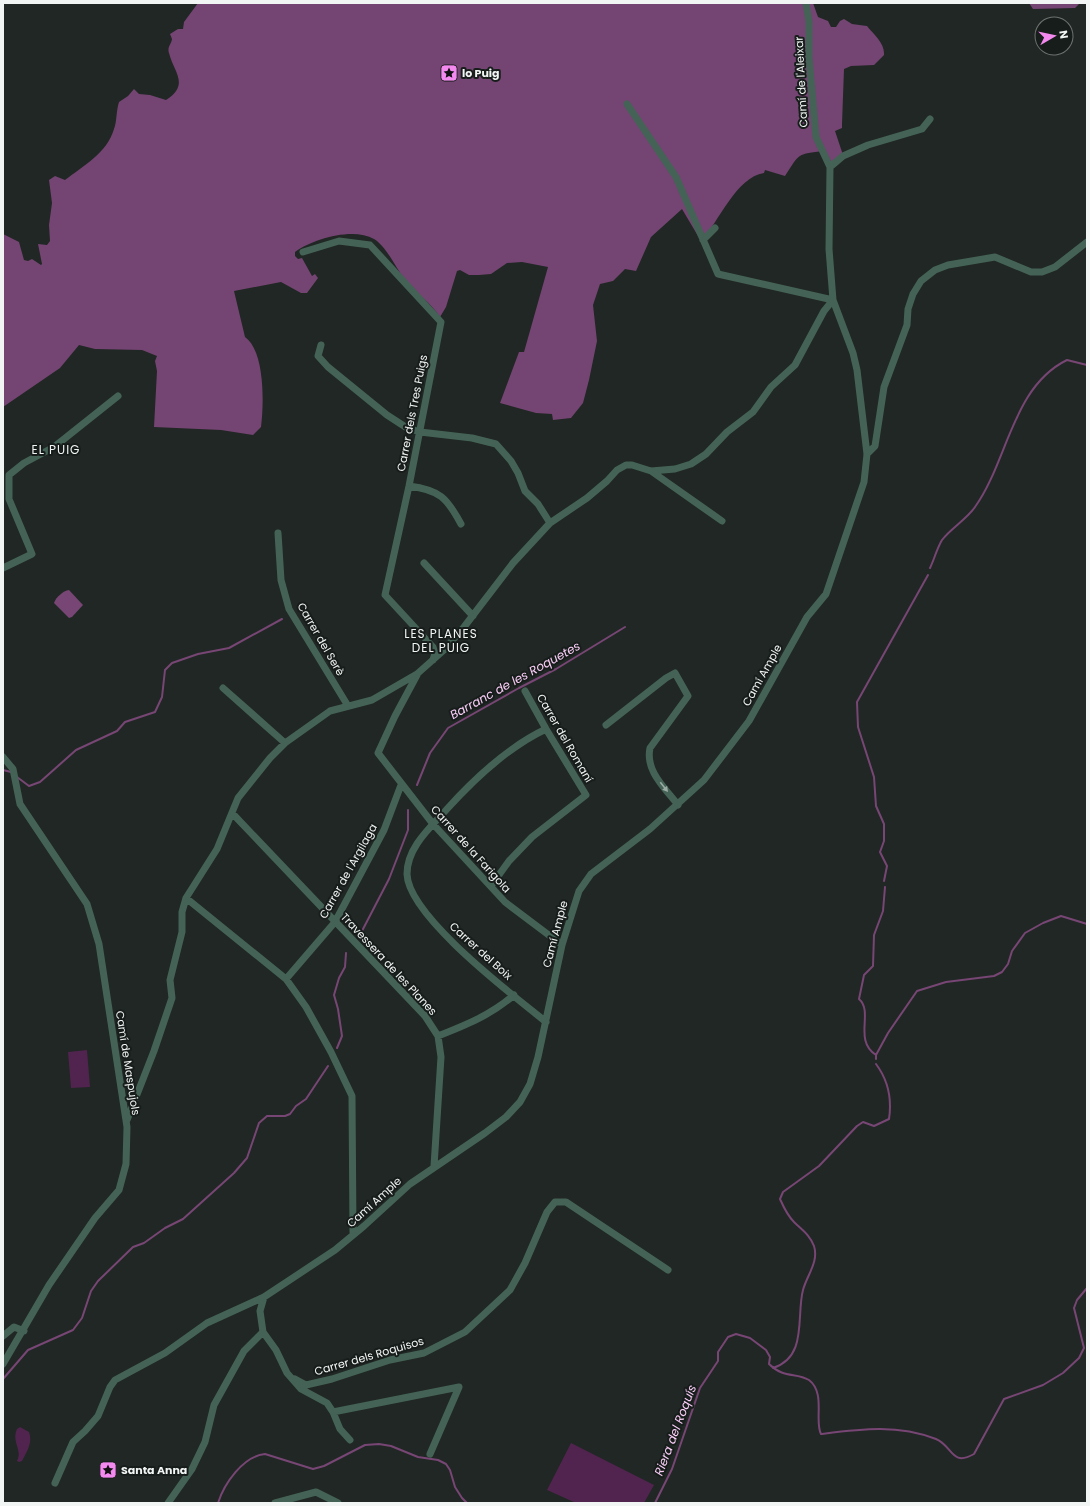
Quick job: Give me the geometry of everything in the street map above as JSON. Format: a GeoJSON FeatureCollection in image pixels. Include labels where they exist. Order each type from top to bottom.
{"type":"FeatureCollection","features":[{"type":"Feature","properties":{"kind":"street","name":"Camí de l'Aleixar"},"geometry":{"type":"LineString","coordinates":[[806,3],[809,22],[809,57],[816,137],[830,167],[829,249],[833,300]]}},
{"type":"Feature","properties":{"kind":"street"},"geometry":{"type":"LineString","coordinates":[[627,104],[676,177],[718,274],[833,300],[824,311],[795,365],[771,386],[753,412],[727,432],[706,454],[691,464],[675,469],[651,471]]}},
{"type":"Feature","properties":{"kind":"street"},"geometry":{"type":"LineString","coordinates":[[830,167],[843,156],[868,144],[922,128],[931,122]]}},
{"type":"Feature","properties":{"kind":"street"},"geometry":{"type":"LineString","coordinates":[[703,240],[716,228]]}},
{"type":"Feature","properties":{"kind":"street","name":"Carrer dels Tres Puigs"},"geometry":{"type":"LineString","coordinates":[[303,252],[339,241],[370,245],[441,322],[409,486],[385,595],[433,647],[435,653],[433,660]]}},
{"type":"Feature","properties":{"kind":"street"},"geometry":{"type":"LineString","coordinates":[[868,454],[875,446],[884,387],[906,325],[912,294],[921,281],[935,270],[948,265],[995,257],[1031,272],[1042,272],[1055,267],[1087,242]]}},
{"type":"Feature","properties":{"kind":"street","name":"Camí Ample"},"geometry":{"type":"LineString","coordinates":[[55,1483],[72,1442],[85,1431],[98,1416],[110,1387],[115,1380],[165,1352],[207,1324],[264,1297],[335,1250],[410,1184],[434,1166],[485,1133],[506,1117],[520,1102],[532,1077],[546,1022],[562,945],[579,891],[591,874],[650,829],[704,780],[749,721],[807,617],[826,594],[864,482],[868,454],[857,370],[853,353],[833,300]]}},
{"type":"Feature","properties":{"kind":"street"},"geometry":{"type":"LineString","coordinates":[[321,345],[318,356],[328,367],[387,415],[407,428],[420,432],[472,438],[496,444],[511,461],[518,473],[525,491],[538,504],[550,523]]}},
{"type":"Feature","properties":{"kind":"street"},"geometry":{"type":"LineString","coordinates":[[3,568],[32,554],[9,499],[9,475],[24,464],[54,447],[118,396]]}},
{"type":"Feature","properties":{"kind":"street"},"geometry":{"type":"LineString","coordinates":[[126,1120],[154,1052],[172,998],[170,980],[182,932],[182,912],[186,898],[217,849],[238,798],[270,758],[285,743],[330,711],[372,700],[417,674],[433,660],[473,616],[513,563],[550,523],[587,498],[607,481],[617,470],[632,465],[651,471],[722,521]]}},
{"type":"Feature","properties":{"kind":"street"},"geometry":{"type":"LineString","coordinates":[[409,486],[425,488],[436,493],[449,503],[462,524]]}},
{"type":"Feature","properties":{"kind":"street","name":"Carrer del Serè"},"geometry":{"type":"LineString","coordinates":[[278,533],[281,580],[289,609],[348,706]]}},
{"type":"Feature","properties":{"kind":"street"},"geometry":{"type":"LineString","coordinates":[[424,563],[473,616]]}},
{"type":"Feature","properties":{"kind":"street"},"geometry":{"type":"LineString","coordinates":[[606,725],[666,678],[675,673],[688,696],[650,748],[648,757],[650,769],[678,804]]}},
{"type":"Feature","properties":{"kind":"street","name":"Carrer de la Farigola"},"geometry":{"type":"LineString","coordinates":[[417,674],[378,753],[401,785],[433,824],[505,902],[562,945]]}},
{"type":"Feature","properties":{"kind":"street"},"geometry":{"type":"LineString","coordinates":[[223,688],[285,743]]}},
{"type":"Feature","properties":{"kind":"street","name":"Carrer del Romaní"},"geometry":{"type":"LineString","coordinates":[[491,886],[509,861],[532,837],[586,795],[525,691]]}},
{"type":"Feature","properties":{"kind":"street","name":"Carrer del Boix"},"geometry":{"type":"LineString","coordinates":[[546,729],[535,734],[497,761],[460,795],[416,844],[410,857],[407,875],[411,889],[418,901],[447,937],[546,1022]]}},
{"type":"Feature","properties":{"kind":"street","name":"Camí de Maspujols"},"geometry":{"type":"LineString","coordinates":[[3,757],[13,769],[20,804],[87,904],[99,944],[116,1064],[126,1120],[126,1164],[119,1190],[95,1218],[49,1285],[24,1331],[3,1364]]}},
{"type":"Feature","properties":{"kind":"street","name":"Carrer de l'Argilaga"},"geometry":{"type":"LineString","coordinates":[[286,978],[335,922],[384,830],[401,785]]}},
{"type":"Feature","properties":{"kind":"street","name":"Travessera de les Planes"},"geometry":{"type":"LineString","coordinates":[[232,813],[425,1016],[438,1036],[441,1057],[434,1166]]}},
{"type":"Feature","properties":{"kind":"street"},"geometry":{"type":"LineString","coordinates":[[186,898],[286,978],[306,1007],[318,1028],[352,1096],[353,1232]]}},
{"type":"Feature","properties":{"kind":"street"},"geometry":{"type":"LineString","coordinates":[[438,1036],[477,1021],[498,1009],[514,995]]}},
{"type":"Feature","properties":{"kind":"street","name":"Carrer dels Roquisos"},"geometry":{"type":"LineString","coordinates":[[293,1379],[306,1385],[332,1379],[390,1360],[424,1353],[465,1332],[510,1290],[525,1264],[547,1212],[555,1202],[566,1202],[668,1270]]}},
{"type":"Feature","properties":{"kind":"street"},"geometry":{"type":"LineString","coordinates":[[264,1297],[260,1311],[263,1332],[276,1350],[287,1373],[301,1389],[326,1403],[333,1412],[340,1429],[350,1440]]}},
{"type":"Feature","properties":{"kind":"street"},"geometry":{"type":"LineString","coordinates":[[3,1336],[14,1327],[24,1331]]}},
{"type":"Feature","properties":{"kind":"street"},"geometry":{"type":"LineString","coordinates":[[168,1503],[192,1469],[205,1442],[214,1406],[244,1351],[263,1332]]}},
{"type":"Feature","properties":{"kind":"street"},"geometry":{"type":"LineString","coordinates":[[333,1412],[459,1387],[430,1454]]}},
{"type":"Feature","properties":{"kind":"street"},"geometry":{"type":"LineString","coordinates":[[275,1503],[316,1492],[338,1503]]}},
{"type":"Feature","properties":{"kind":"shaded area"},"geometry":{"type":"Polygon","coordinates":[[[198,3],[813,3],[818,17],[828,21],[831,27],[836,27],[840,21],[844,19],[852,24],[867,26],[881,43],[884,55],[874,65],[851,66],[844,69],[842,128],[835,131],[843,155],[833,162],[824,151],[804,154],[797,159],[785,176],[765,170],[764,173],[754,176],[737,191],[701,241],[682,209],[651,237],[636,271],[625,269],[613,281],[600,284],[593,305],[597,341],[589,380],[583,403],[571,418],[553,420],[552,414],[536,413],[500,403],[519,352],[524,352],[548,267],[522,262],[507,263],[491,274],[469,275],[460,270],[457,271],[446,307],[440,317],[405,280],[387,252],[378,242],[374,239],[355,234],[345,234],[322,239],[295,252],[295,256],[298,259],[302,258],[312,276],[315,274],[318,278],[307,293],[301,293],[281,282],[234,291],[245,337],[252,344],[260,366],[262,379],[263,405],[261,427],[253,435],[221,430],[154,427],[157,371],[155,361],[157,356],[142,350],[95,349],[79,345],[60,368],[3,407],[3,234],[19,242],[24,260],[28,261],[32,259],[41,265],[42,264],[38,244],[47,245],[50,241],[49,225],[52,203],[49,180],[55,176],[65,180],[87,164],[100,152],[111,138],[116,123],[119,102],[128,96],[134,89],[139,94],[150,95],[166,100],[173,94],[179,83],[177,72],[171,60],[169,51],[172,39],[170,34],[178,29],[183,29],[184,22],[198,3]]]}},
{"type":"Feature","properties":{"kind":"shaded area"},"geometry":{"type":"Polygon","coordinates":[[[1029,3],[1080,3],[1075,8],[1033,9],[1029,3]]]}},
{"type":"Feature","properties":{"kind":"shaded area"},"geometry":{"type":"Polygon","coordinates":[[[69,590],[83,605],[72,617],[69,618],[54,603],[60,595],[69,590]]]}},
{"type":"Feature","properties":{"kind":"shaded area"},"geometry":{"type":"Polygon","coordinates":[[[87,1050],[90,1087],[71,1088],[68,1052],[87,1050]]]}},
{"type":"Feature","properties":{"kind":"shaded area"},"geometry":{"type":"Polygon","coordinates":[[[20,1427],[29,1432],[30,1439],[26,1454],[22,1461],[19,1462],[17,1461],[19,1453],[15,1438],[17,1429],[20,1427]]]}},
{"type":"Feature","properties":{"kind":"shaded area"},"geometry":{"type":"Polygon","coordinates":[[[571,1443],[654,1485],[644,1503],[576,1503],[547,1490],[571,1443]]]}},
{"type":"Feature","properties":{"kind":"waterway"},"geometry":{"type":"LineString","coordinates":[[930,568],[942,540],[971,512],[986,489],[1022,406],[1034,388],[1049,372],[1067,360],[1087,365]]}},
{"type":"Feature","properties":{"kind":"waterway"},"geometry":{"type":"LineString","coordinates":[[884,881],[887,866],[880,852],[884,841],[884,824],[876,806],[874,777],[858,727],[857,702],[928,575]]}},
{"type":"Feature","properties":{"kind":"waterway"},"geometry":{"type":"LineString","coordinates":[[17,777],[29,786],[40,782],[76,750],[117,731],[125,722],[155,712],[162,697],[165,670],[172,663],[198,654],[229,648],[282,619]]}},
{"type":"Feature","properties":{"kind":"waterway","name":"Barranc de les Roquetes"},"geometry":{"type":"LineString","coordinates":[[417,785],[430,753],[448,728],[556,669],[625,627]]}},
{"type":"Feature","properties":{"kind":"waterway"},"geometry":{"type":"LineString","coordinates":[[3,770],[11,772]]}},
{"type":"Feature","properties":{"kind":"waterway","name":"Barranc de les Roquetes"},"geometry":{"type":"LineString","coordinates":[[362,931],[389,879],[408,830],[408,810]]}},
{"type":"Feature","properties":{"kind":"waterway"},"geometry":{"type":"LineString","coordinates":[[876,1055],[869,1049],[866,1042],[864,1034],[865,1011],[859,999],[864,975],[873,966],[874,935],[883,911],[885,887]]}},
{"type":"Feature","properties":{"kind":"waterway"},"geometry":{"type":"LineString","coordinates":[[876,1059],[876,1055],[888,1033],[917,991],[946,982],[994,976],[1002,972],[1008,964],[1012,951],[1025,933],[1043,923],[1061,916],[1087,924]]}},
{"type":"Feature","properties":{"kind":"waterway","name":"Barranc de les Roquetes"},"geometry":{"type":"LineString","coordinates":[[337,1048],[342,1036],[338,1009],[334,995],[339,978],[345,967],[346,953]]}},
{"type":"Feature","properties":{"kind":"waterway"},"geometry":{"type":"LineString","coordinates":[[773,1368],[784,1363],[791,1355],[796,1345],[803,1290],[815,1258],[814,1246],[810,1239],[806,1233],[789,1217],[780,1199],[783,1192],[819,1166],[857,1126],[863,1122],[874,1126],[889,1119],[890,1104],[888,1090],[884,1077],[876,1064]]}},
{"type":"Feature","properties":{"kind":"waterway","name":"Barranc de les Roquetes"},"geometry":{"type":"LineString","coordinates":[[3,1379],[28,1350],[73,1330],[82,1318],[91,1291],[98,1281],[133,1247],[144,1243],[165,1228],[183,1219],[234,1173],[247,1158],[259,1123],[267,1116],[285,1116],[290,1114],[296,1106],[306,1099],[328,1066]]}},
{"type":"Feature","properties":{"kind":"waterway"},"geometry":{"type":"LineString","coordinates":[[655,1503],[672,1469],[700,1388],[718,1361],[718,1352],[728,1337],[736,1334],[750,1338],[766,1350],[770,1357],[769,1364],[774,1369],[785,1374],[799,1376],[809,1380],[817,1392],[819,1428],[821,1434],[865,1429],[907,1431],[936,1439],[942,1442],[956,1457],[961,1458],[974,1454],[1004,1399],[1043,1385],[1063,1373],[1079,1358],[1084,1348],[1074,1308],[1077,1300],[1087,1288]]}},
{"type":"Feature","properties":{"kind":"waterway","name":"Riera del Roquís"},"geometry":{"type":"LineString","coordinates":[[218,1503],[225,1488],[236,1472],[242,1465],[257,1456],[265,1454],[313,1469],[324,1466],[365,1445],[379,1444],[391,1446],[418,1457],[438,1460],[446,1464],[450,1470],[455,1487],[467,1503]]}},
{"type":"Feature","properties":{"kind":"place","name":"lo Puig"},"geometry":{"type":"Point","coordinates":[449,73]}},
{"type":"Feature","properties":{"kind":"place","name":"Santa Anna"},"geometry":{"type":"Point","coordinates":[108,1470]}},
{"type":"Feature","properties":{"kind":"district","name":"EL PUIG"},"geometry":{"type":"Point","coordinates":[56,449]}},
{"type":"Feature","properties":{"kind":"district","name":"LES PLANES DEL PUIG"},"geometry":{"type":"Point","coordinates":[441,640]}}]}
